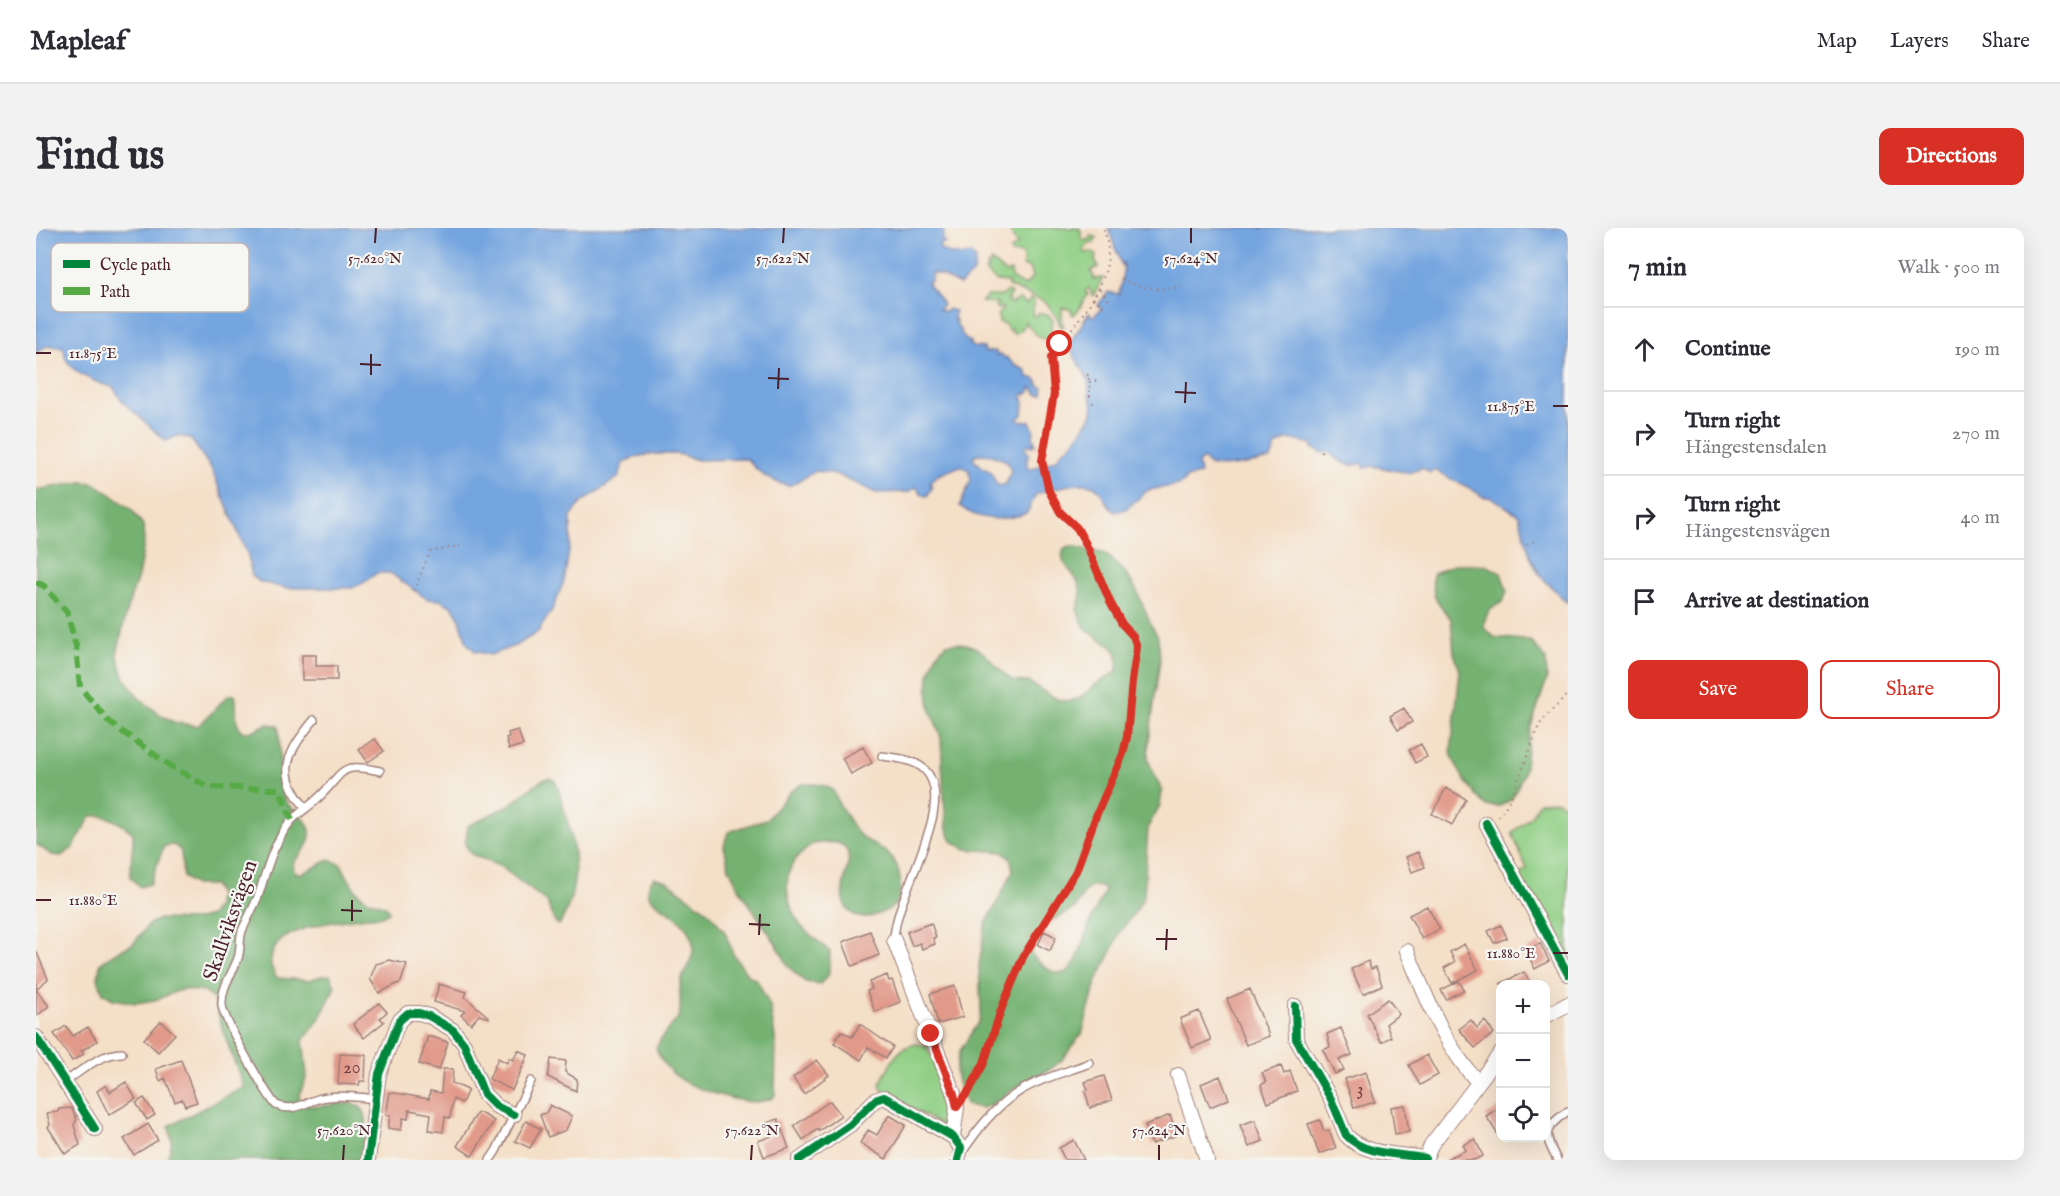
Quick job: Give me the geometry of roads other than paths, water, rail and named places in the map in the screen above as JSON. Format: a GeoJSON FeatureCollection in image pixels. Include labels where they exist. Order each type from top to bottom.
{"type":"FeatureCollection","features":[{"type":"Feature","properties":{"kind":"street"},"geometry":{"type":"LineString","coordinates":[[1486,823],[1568,974]]}},
{"type":"Feature","properties":{"kind":"street"},"geometry":{"type":"LineString","coordinates":[[894,940],[954,1094],[957,1107],[953,1137]]}},
{"type":"Feature","properties":{"kind":"street"},"geometry":{"type":"LineString","coordinates":[[1407,951],[1451,1048],[1465,1069],[1478,1082]]}},
{"type":"Feature","properties":{"kind":"street"},"geometry":{"type":"LineString","coordinates":[[1550,1013],[1568,1004]]}},
{"type":"Feature","properties":{"kind":"street"},"geometry":{"type":"LineString","coordinates":[[1295,1006],[1296,1039],[1324,1087],[1346,1135],[1359,1147],[1425,1159],[1431,1145],[1478,1082],[1496,1063]]}},
{"type":"Feature","properties":{"kind":"street"},"geometry":{"type":"LineString","coordinates":[[368,1160],[379,1074],[399,1021],[408,1013],[419,1013],[443,1023],[460,1036],[484,1094],[496,1106],[514,1115]]}},
{"type":"Feature","properties":{"kind":"street"},"geometry":{"type":"LineString","coordinates":[[36,1037],[95,1129]]}},
{"type":"Feature","properties":{"kind":"street"},"geometry":{"type":"LineString","coordinates":[[1179,1075],[1207,1160]]}},
{"type":"Feature","properties":{"kind":"street"},"geometry":{"type":"LineString","coordinates":[[799,1160],[850,1125],[875,1100],[884,1097],[953,1137],[959,1143],[959,1157]]}},
{"type":"Feature","properties":{"kind":"lane"},"geometry":{"type":"LineString","coordinates":[[305,807],[297,798],[288,780],[287,770],[292,750],[314,720]]}},
{"type":"Feature","properties":{"kind":"lane"},"geometry":{"type":"LineString","coordinates":[[882,756],[905,760],[920,767],[930,777],[934,789],[934,820],[900,908],[894,930],[894,940]]}},
{"type":"Feature","properties":{"kind":"lane","name":"Skallviksvägen"},"geometry":{"type":"LineString","coordinates":[[375,1099],[328,1096],[292,1108],[286,1109],[276,1105],[229,1027],[223,1010],[224,986],[237,960],[241,933],[259,893],[265,870],[277,842],[292,820],[348,768],[355,766],[380,771]]}},
{"type":"Feature","properties":{"kind":"lane"},"geometry":{"type":"LineString","coordinates":[[65,1082],[106,1056],[122,1053]]}},
{"type":"Feature","properties":{"kind":"lane"},"geometry":{"type":"LineString","coordinates":[[959,1157],[995,1110],[1017,1093],[1090,1063]]}},
{"type":"Feature","properties":{"kind":"lane"},"geometry":{"type":"LineString","coordinates":[[490,1160],[531,1081]]}},
{"type":"Feature","properties":{"kind":"lane"},"geometry":{"type":"LineString","coordinates":[[1557,1160],[1546,1137],[1547,1131],[1568,1111]]}},
{"type":"Feature","properties":{"kind":"water"},"geometry":{"type":"Polygon","coordinates":[[[36,228],[940,228],[944,232],[942,240],[946,243],[939,244],[940,249],[958,256],[970,254],[975,259],[974,272],[960,285],[932,273],[931,281],[927,283],[943,305],[938,309],[945,312],[948,309],[955,311],[953,317],[956,320],[954,320],[965,339],[971,342],[968,344],[984,348],[984,352],[996,351],[996,355],[1006,357],[1016,366],[1026,370],[1028,377],[1036,379],[1039,386],[1043,387],[1042,394],[1037,394],[1032,387],[1029,393],[1022,395],[1023,415],[1017,419],[1030,421],[1034,431],[1036,445],[1033,443],[1033,446],[1024,447],[1029,454],[1028,457],[1024,457],[1027,459],[1027,468],[1031,469],[1057,459],[1063,450],[1077,438],[1091,416],[1093,405],[1089,395],[1088,379],[1072,352],[1071,341],[1089,313],[1093,317],[1101,309],[1098,305],[1108,292],[1119,294],[1124,266],[1123,263],[1122,266],[1121,264],[1108,228],[1568,228],[1568,602],[1539,574],[1530,556],[1519,515],[1491,497],[1483,497],[1435,470],[1430,473],[1422,468],[1409,473],[1373,466],[1365,468],[1363,463],[1348,465],[1328,452],[1323,453],[1312,448],[1313,444],[1288,439],[1276,446],[1271,459],[1223,467],[1210,465],[1203,459],[1198,464],[1200,474],[1184,479],[1185,481],[1179,485],[1148,490],[1126,509],[1115,512],[1094,486],[1078,484],[1036,494],[1027,513],[1001,519],[975,515],[960,506],[971,480],[969,470],[960,466],[936,476],[930,483],[932,488],[927,496],[916,487],[909,492],[876,493],[836,474],[816,471],[789,486],[765,476],[747,459],[697,460],[678,454],[652,454],[635,457],[623,463],[619,477],[581,503],[571,517],[571,539],[564,581],[552,610],[538,632],[517,645],[490,655],[475,651],[467,643],[460,619],[453,607],[440,600],[427,599],[390,573],[377,573],[352,588],[286,588],[260,582],[252,576],[248,556],[211,468],[190,438],[177,436],[166,441],[123,402],[113,387],[79,373],[68,363],[64,348],[48,345],[36,353],[36,228]],[[979,454],[973,459],[990,471],[998,486],[1006,484],[1011,471],[1007,461],[992,455],[979,454]]]}}]}
